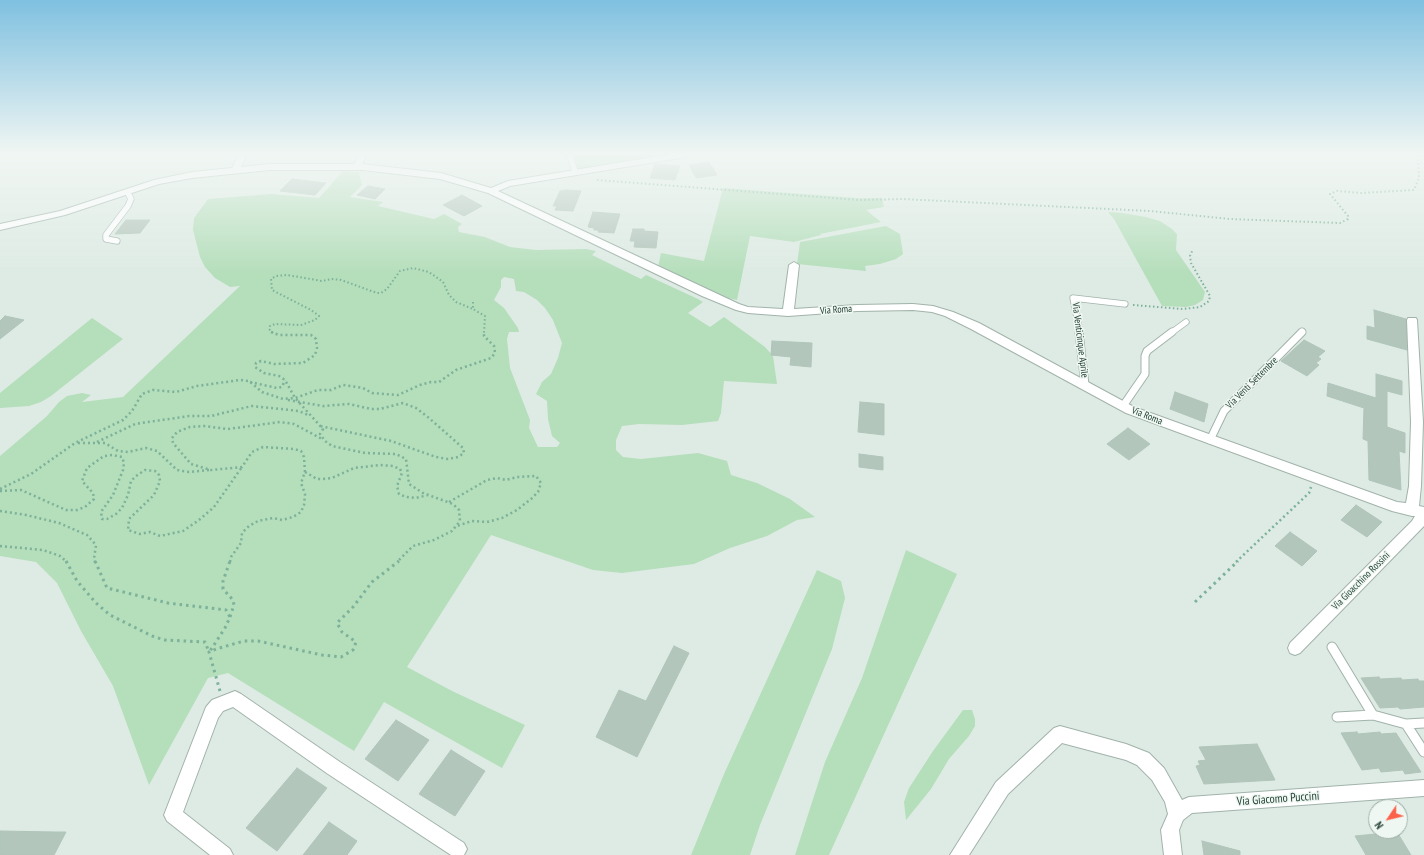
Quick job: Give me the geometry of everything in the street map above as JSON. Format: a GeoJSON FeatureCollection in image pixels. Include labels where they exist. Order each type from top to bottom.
{"type":"FeatureCollection","features":[{"type":"Feature","properties":{"kind":"street","name":"Via Roma"},"geometry":{"type":"LineString","coordinates":[[0,227],[62,213],[125,194]]}},
{"type":"Feature","properties":{"kind":"street","name":"Via Roma"},"geometry":{"type":"LineString","coordinates":[[497,194],[726,304],[748,310],[788,313],[899,307],[933,309],[961,319],[1085,386],[1147,417],[1397,507],[1419,512]]}},
{"type":"Feature","properties":{"kind":"street"},"geometry":{"type":"LineString","coordinates":[[788,313],[794,265]]}},
{"type":"Feature","properties":{"kind":"street"},"geometry":{"type":"LineString","coordinates":[[1412,320],[1418,422],[1415,486],[1419,512]]}},
{"type":"Feature","properties":{"kind":"street","name":"Via Gioacchino Rossini"},"geometry":{"type":"LineString","coordinates":[[1295,648],[1417,525],[1422,519],[1419,512]]}},
{"type":"Feature","properties":{"kind":"street"},"geometry":{"type":"LineString","coordinates":[[224,855],[173,815],[212,713],[218,705],[235,700],[334,768],[458,849]]}},
{"type":"Feature","properties":{"kind":"street"},"geometry":{"type":"LineString","coordinates":[[959,855],[1002,788],[1060,734],[1126,752],[1143,759],[1158,774],[1173,799],[1177,814],[1170,830],[1173,855]]}},
{"type":"Feature","properties":{"kind":"street","name":"Via Giacomo Puccini"},"geometry":{"type":"LineString","coordinates":[[1177,814],[1189,805],[1424,788]]}},
{"type":"Feature","properties":{"kind":"lane"},"geometry":{"type":"LineString","coordinates":[[118,241],[106,239],[106,235],[128,206],[131,199],[128,194]]}},
{"type":"Feature","properties":{"kind":"lane","name":"Via Venticinque Aprile"},"geometry":{"type":"LineString","coordinates":[[1085,386],[1082,346],[1073,298],[1125,304]]}},
{"type":"Feature","properties":{"kind":"lane"},"geometry":{"type":"LineString","coordinates":[[1124,406],[1145,374],[1144,356],[1147,351],[1186,322]]}},
{"type":"Feature","properties":{"kind":"lane","name":"Via Venti Settembre"},"geometry":{"type":"LineString","coordinates":[[1210,440],[1224,411],[1302,332]]}},
{"type":"Feature","properties":{"kind":"lane"},"geometry":{"type":"LineString","coordinates":[[1332,646],[1373,715]]}},
{"type":"Feature","properties":{"kind":"lane"},"geometry":{"type":"LineString","coordinates":[[1337,717],[1373,715],[1406,724],[1424,723]]}},
{"type":"Feature","properties":{"kind":"lane"},"geometry":{"type":"LineString","coordinates":[[1406,724],[1424,752]]}},
{"type":"Feature","properties":{"kind":"path"},"geometry":{"type":"LineString","coordinates":[[778,194],[859,200],[902,199],[1150,211],[1230,219],[1340,223],[1348,219],[1348,216],[1330,194]]}},
{"type":"Feature","properties":{"kind":"path"},"geometry":{"type":"LineString","coordinates":[[1125,304],[1182,309],[1196,308],[1209,301],[1210,296],[1191,263],[1190,256],[1193,249]]}},
{"type":"Feature","properties":{"kind":"path"},"geometry":{"type":"LineString","coordinates":[[283,399],[295,398],[318,390],[331,390],[343,386],[363,388],[372,393],[398,395],[420,385],[431,382],[439,382],[456,370],[491,358],[495,353],[494,346],[484,336],[485,316],[456,302],[449,295],[443,282],[429,272],[412,268],[400,271],[387,289],[381,293],[377,293],[341,280],[332,279],[322,281],[287,275],[276,276],[271,279],[272,290],[311,310],[319,316],[315,320],[301,325],[280,324],[270,326],[269,329],[272,333],[279,335],[311,335],[316,339],[317,348],[315,355],[303,363],[274,364],[261,361],[256,363],[255,367],[257,370],[285,380],[295,398],[323,429],[320,434],[325,441]]}},
{"type":"Feature","properties":{"kind":"path"},"geometry":{"type":"LineString","coordinates":[[472,309],[473,302]]}},
{"type":"Feature","properties":{"kind":"path"},"geometry":{"type":"LineString","coordinates":[[0,490],[31,474],[75,443],[123,420],[132,410],[142,394],[153,390],[176,392],[197,386],[240,380],[278,388],[282,387],[285,380]]}},
{"type":"Feature","properties":{"kind":"path"},"geometry":{"type":"LineString","coordinates":[[250,382],[262,392],[283,399],[323,406],[349,404],[371,409],[380,409],[403,403],[416,408],[429,418],[463,448],[464,453],[458,457],[448,459],[436,457],[391,441],[320,426]]}},
{"type":"Feature","properties":{"kind":"path"},"geometry":{"type":"LineString","coordinates":[[97,442],[135,424],[194,416],[211,416],[252,406],[299,411],[310,415]]}},
{"type":"Feature","properties":{"kind":"path"},"geometry":{"type":"LineString","coordinates":[[209,652],[244,641],[258,641],[302,652],[341,657],[353,650],[356,642],[342,632],[337,623],[353,607],[372,582],[386,569],[399,561],[413,546],[434,540],[452,531],[460,521],[459,510],[453,504],[428,495],[410,484],[406,459],[396,454],[365,453],[332,446],[294,424],[280,422],[228,429],[204,426],[190,427],[177,432],[172,438],[173,443],[184,457],[191,464],[211,470]]}},
{"type":"Feature","properties":{"kind":"path"},"geometry":{"type":"LineString","coordinates":[[75,443],[105,443],[118,451],[128,452],[146,448],[157,451],[177,470],[182,472],[242,467]]}},
{"type":"Feature","properties":{"kind":"path"},"geometry":{"type":"LineString","coordinates":[[0,490],[21,490],[66,510],[76,510],[85,507],[94,499],[93,493],[82,482],[88,468],[104,456],[113,455],[122,457],[124,463],[123,470],[113,495],[101,512],[102,519],[108,519],[122,508],[128,495],[131,481],[136,476],[145,470],[155,471],[159,475],[160,480],[154,495],[141,506],[129,520],[128,530],[140,534],[150,532],[156,533],[160,536],[183,531],[214,507],[256,449],[263,447],[284,448],[301,451],[304,457],[305,472],[301,483],[305,494],[301,512],[293,517],[282,520],[273,518],[258,521],[242,533],[241,543],[234,550],[223,581],[223,589],[234,600],[234,605],[225,628],[209,652]]}},
{"type":"Feature","properties":{"kind":"path"},"geometry":{"type":"LineString","coordinates":[[305,472],[317,479],[324,479],[332,478],[354,468],[367,466],[393,466],[400,469],[402,473],[397,486],[399,494],[411,497],[428,495]]}},
{"type":"Feature","properties":{"kind":"path"},"geometry":{"type":"LineString","coordinates":[[448,502],[487,480],[496,478],[506,480],[517,477],[536,476],[541,483],[538,492],[531,499],[517,510],[502,518],[487,522],[472,521],[456,526]]}},
{"type":"Feature","properties":{"kind":"path"},"geometry":{"type":"LineString","coordinates":[[1194,602],[1309,492],[1313,477]]}},
{"type":"Feature","properties":{"kind":"path"},"geometry":{"type":"LineString","coordinates":[[0,511],[26,515],[59,523],[87,535],[96,545],[94,559],[107,588],[168,603],[226,610],[230,617]]}},
{"type":"Feature","properties":{"kind":"path"},"geometry":{"type":"LineString","coordinates":[[0,546],[43,550],[57,554],[66,561],[77,581],[96,603],[110,615],[152,636],[165,640],[205,642],[224,703]]}},
{"type":"Feature","properties":{"kind":"green space"},"geometry":{"type":"Polygon","coordinates":[[[271,194],[319,198],[323,194],[353,194],[350,197],[383,202],[378,206],[434,219],[444,214],[462,224],[458,227],[459,232],[485,237],[510,247],[536,250],[586,249],[596,251],[592,255],[641,279],[646,275],[698,299],[703,302],[688,313],[710,327],[724,317],[765,347],[773,356],[777,384],[724,381],[721,413],[718,421],[682,425],[639,424],[622,426],[616,440],[616,450],[623,457],[641,459],[698,453],[727,461],[731,475],[757,483],[790,499],[815,517],[797,520],[767,536],[730,548],[694,564],[622,573],[593,570],[491,535],[407,667],[452,691],[525,725],[502,768],[384,702],[354,751],[228,673],[208,678],[149,785],[113,686],[81,631],[57,583],[36,562],[0,556],[0,456],[47,416],[59,402],[67,396],[82,393],[91,395],[82,402],[123,397],[240,286],[230,287],[215,278],[205,267],[200,257],[193,230],[194,218],[208,199],[271,194]],[[504,277],[501,280],[501,287],[494,300],[504,308],[518,328],[519,332],[509,332],[507,339],[510,368],[530,420],[529,428],[538,447],[557,447],[560,443],[552,436],[548,419],[547,401],[536,394],[542,382],[551,374],[558,358],[562,343],[553,320],[545,308],[537,300],[524,292],[516,291],[514,279],[504,277]]]}},
{"type":"Feature","properties":{"kind":"green space"},"geometry":{"type":"Polygon","coordinates":[[[721,194],[803,194],[858,198],[882,198],[884,207],[866,210],[881,222],[820,234],[821,235],[794,242],[750,236],[737,300],[727,298],[658,267],[661,253],[704,261],[721,194]]]}},
{"type":"Feature","properties":{"kind":"green space"},"geometry":{"type":"Polygon","coordinates":[[[1108,212],[1146,217],[1160,221],[1172,229],[1177,234],[1176,250],[1205,292],[1203,300],[1195,305],[1186,307],[1162,306],[1114,219],[1108,212]]]}},
{"type":"Feature","properties":{"kind":"green space"},"geometry":{"type":"Polygon","coordinates":[[[886,226],[900,234],[903,254],[896,259],[880,264],[865,266],[866,271],[797,264],[800,242],[886,226]]]}},
{"type":"Feature","properties":{"kind":"green space"},"geometry":{"type":"Polygon","coordinates":[[[92,318],[123,339],[51,396],[41,402],[29,406],[0,408],[0,393],[92,318]]]}},
{"type":"Feature","properties":{"kind":"green space"},"geometry":{"type":"Polygon","coordinates":[[[906,550],[957,574],[829,855],[795,855],[825,762],[862,678],[906,550]]]}},
{"type":"Feature","properties":{"kind":"green space"},"geometry":{"type":"Polygon","coordinates":[[[817,570],[841,581],[845,598],[832,649],[760,825],[750,855],[691,855],[724,774],[817,570]]]}},
{"type":"Feature","properties":{"kind":"green space"},"geometry":{"type":"Polygon","coordinates":[[[963,710],[972,710],[975,719],[975,726],[969,736],[949,759],[931,789],[906,820],[904,802],[909,788],[933,751],[963,710]]]}},
{"type":"Feature","properties":{"kind":"building"},"geometry":{"type":"Polygon","coordinates":[[[358,194],[380,194],[375,199],[357,195],[358,194]]]}},
{"type":"Feature","properties":{"kind":"building"},"geometry":{"type":"Polygon","coordinates":[[[559,194],[580,194],[573,211],[555,210],[557,206],[553,206],[559,194]]]}},
{"type":"Feature","properties":{"kind":"building"},"geometry":{"type":"Polygon","coordinates":[[[462,195],[482,206],[464,216],[443,205],[462,195]]]}},
{"type":"Feature","properties":{"kind":"building"},"geometry":{"type":"Polygon","coordinates":[[[593,212],[620,214],[614,233],[598,232],[599,230],[594,230],[594,228],[588,227],[593,212]]]}},
{"type":"Feature","properties":{"kind":"building"},"geometry":{"type":"Polygon","coordinates":[[[126,220],[150,220],[140,233],[115,234],[126,220]]]}},
{"type":"Feature","properties":{"kind":"building"},"geometry":{"type":"Polygon","coordinates":[[[633,229],[644,229],[644,231],[658,232],[656,248],[634,247],[635,241],[630,241],[633,229]]]}},
{"type":"Feature","properties":{"kind":"building"},"geometry":{"type":"Polygon","coordinates":[[[1374,310],[1406,319],[1407,350],[1367,339],[1367,326],[1375,328],[1374,310]]]}},
{"type":"Feature","properties":{"kind":"building"},"geometry":{"type":"Polygon","coordinates":[[[5,316],[24,320],[0,339],[0,321],[5,316]]]}},
{"type":"Feature","properties":{"kind":"building"},"geometry":{"type":"Polygon","coordinates":[[[1304,340],[1325,351],[1318,357],[1321,359],[1316,363],[1319,365],[1307,376],[1281,361],[1304,340]]]}},
{"type":"Feature","properties":{"kind":"building"},"geometry":{"type":"Polygon","coordinates":[[[772,341],[812,343],[811,367],[790,365],[791,357],[771,355],[772,341]]]}},
{"type":"Feature","properties":{"kind":"building"},"geometry":{"type":"Polygon","coordinates":[[[1376,374],[1402,381],[1402,395],[1387,391],[1387,427],[1405,433],[1405,453],[1399,451],[1401,490],[1369,480],[1368,441],[1363,439],[1364,408],[1327,396],[1328,383],[1376,398],[1376,374]]]}},
{"type":"Feature","properties":{"kind":"building"},"geometry":{"type":"Polygon","coordinates":[[[1175,392],[1208,404],[1204,422],[1170,409],[1175,392]]]}},
{"type":"Feature","properties":{"kind":"building"},"geometry":{"type":"Polygon","coordinates":[[[860,402],[884,404],[884,435],[858,432],[860,402]]]}},
{"type":"Feature","properties":{"kind":"building"},"geometry":{"type":"Polygon","coordinates":[[[1128,428],[1150,444],[1129,460],[1107,444],[1128,428]]]}},
{"type":"Feature","properties":{"kind":"building"},"geometry":{"type":"Polygon","coordinates":[[[859,454],[883,457],[883,470],[859,467],[859,454]]]}},
{"type":"Feature","properties":{"kind":"building"},"geometry":{"type":"Polygon","coordinates":[[[1356,505],[1382,522],[1367,537],[1341,520],[1356,505]]]}},
{"type":"Feature","properties":{"kind":"building"},"geometry":{"type":"Polygon","coordinates":[[[1290,532],[1317,551],[1302,566],[1275,546],[1290,532]]]}},
{"type":"Feature","properties":{"kind":"building"},"geometry":{"type":"Polygon","coordinates":[[[674,646],[689,653],[637,757],[596,737],[619,690],[646,701],[674,646]]]}},
{"type":"Feature","properties":{"kind":"building"},"geometry":{"type":"Polygon","coordinates":[[[1379,677],[1380,679],[1401,678],[1402,680],[1418,679],[1419,681],[1424,681],[1424,707],[1400,709],[1398,707],[1380,708],[1361,678],[1379,677]]]}},
{"type":"Feature","properties":{"kind":"building"},"geometry":{"type":"Polygon","coordinates":[[[396,720],[429,740],[398,781],[365,759],[396,720]]]}},
{"type":"Feature","properties":{"kind":"building"},"geometry":{"type":"Polygon","coordinates":[[[1357,732],[1358,734],[1380,732],[1381,734],[1396,733],[1421,772],[1405,774],[1403,770],[1381,772],[1379,768],[1362,770],[1341,733],[1357,732]]]}},
{"type":"Feature","properties":{"kind":"building"},"geometry":{"type":"Polygon","coordinates":[[[1257,744],[1275,780],[1204,784],[1196,766],[1200,765],[1198,761],[1206,760],[1199,747],[1257,744]]]}},
{"type":"Feature","properties":{"kind":"building"},"geometry":{"type":"Polygon","coordinates":[[[451,750],[485,771],[455,816],[419,794],[451,750]]]}},
{"type":"Feature","properties":{"kind":"building"},"geometry":{"type":"Polygon","coordinates":[[[297,768],[327,788],[277,851],[246,828],[297,768]]]}},
{"type":"Feature","properties":{"kind":"building"},"geometry":{"type":"Polygon","coordinates":[[[329,822],[357,841],[347,855],[303,855],[329,822]]]}},
{"type":"Feature","properties":{"kind":"building"},"geometry":{"type":"Polygon","coordinates":[[[0,831],[66,832],[54,855],[0,855],[0,831]]]}},
{"type":"Feature","properties":{"kind":"building"},"geometry":{"type":"Polygon","coordinates":[[[1368,835],[1368,839],[1401,839],[1411,855],[1366,855],[1355,836],[1368,835]]]}},
{"type":"Feature","properties":{"kind":"building"},"geometry":{"type":"Polygon","coordinates":[[[1202,841],[1240,851],[1240,855],[1204,855],[1202,841]]]}}]}
